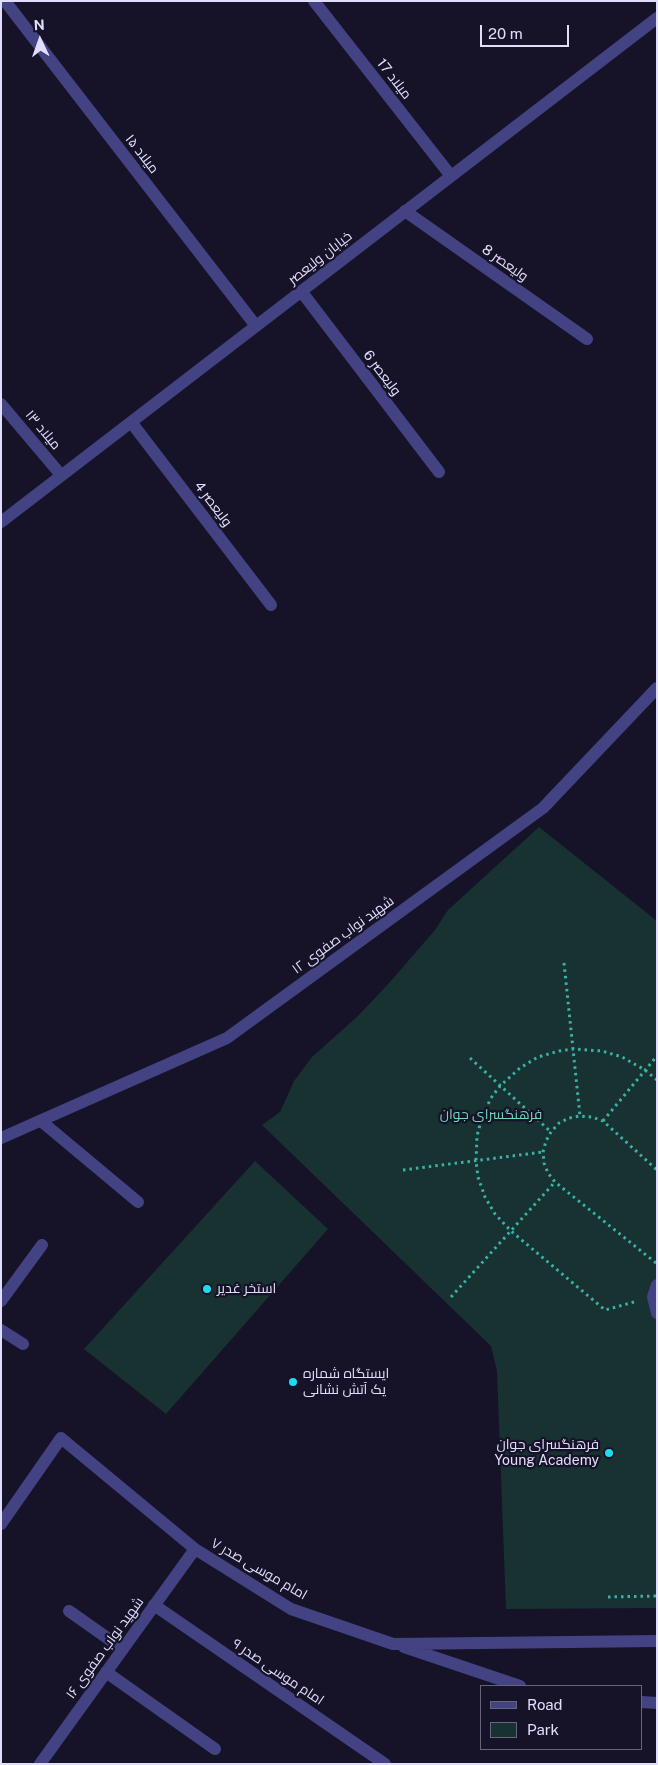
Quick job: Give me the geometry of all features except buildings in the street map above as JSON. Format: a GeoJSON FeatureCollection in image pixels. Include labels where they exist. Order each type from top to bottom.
{"type":"FeatureCollection","features":[{"type":"Feature","properties":{"kind":"street","name":"میلاد ۱۵"},"geometry":{"type":"LineString","coordinates":[[5,1],[256,326]]}},
{"type":"Feature","properties":{"kind":"street","name":"میلاد 17"},"geometry":{"type":"LineString","coordinates":[[314,1],[451,176]]}},
{"type":"Feature","properties":{"kind":"street","name":"خیابان ولیعصر"},"geometry":{"type":"LineString","coordinates":[[1,522],[657,18]]}},
{"type":"Feature","properties":{"kind":"street","name":"ولیعصر 8"},"geometry":{"type":"LineString","coordinates":[[405,211],[587,339]]}},
{"type":"Feature","properties":{"kind":"street","name":"ولیعصر 6"},"geometry":{"type":"LineString","coordinates":[[301,291],[439,472]]}},
{"type":"Feature","properties":{"kind":"street","name":"میلاد ۱۳"},"geometry":{"type":"LineString","coordinates":[[1,404],[62,475]]}},
{"type":"Feature","properties":{"kind":"street","name":"ولیعصر 4"},"geometry":{"type":"LineString","coordinates":[[131,422],[271,605]]}},
{"type":"Feature","properties":{"kind":"street","name":"شهید نواب صفوی ۱۲"},"geometry":{"type":"LineString","coordinates":[[1,1138],[227,1038],[543,808],[657,688]]}},
{"type":"Feature","properties":{"kind":"street"},"geometry":{"type":"LineString","coordinates":[[41,1121],[138,1202]]}},
{"type":"Feature","properties":{"kind":"street"},"geometry":{"type":"LineString","coordinates":[[1,1301],[42,1245]]}},
{"type":"Feature","properties":{"kind":"street"},"geometry":{"type":"LineString","coordinates":[[655,1291],[657,1314]]}},
{"type":"Feature","properties":{"kind":"street"},"geometry":{"type":"LineString","coordinates":[[1,1330],[23,1344]]}},
{"type":"Feature","properties":{"kind":"street","name":"امام موسی صدر ۷"},"geometry":{"type":"LineString","coordinates":[[1,1524],[61,1438],[195,1549],[291,1609],[393,1644],[657,1641]]}},
{"type":"Feature","properties":{"kind":"street","name":"شهید نواب صفوی ۱۶"},"geometry":{"type":"LineString","coordinates":[[40,1764],[195,1549]]}},
{"type":"Feature","properties":{"kind":"street","name":"امام موسی صدر ۹"},"geometry":{"type":"LineString","coordinates":[[154,1605],[385,1764]]}},
{"type":"Feature","properties":{"kind":"street"},"geometry":{"type":"LineString","coordinates":[[69,1610],[123,1649]]}},
{"type":"Feature","properties":{"kind":"street"},"geometry":{"type":"LineString","coordinates":[[393,1644],[517,1685]]}},
{"type":"Feature","properties":{"kind":"street"},"geometry":{"type":"LineString","coordinates":[[106,1672],[215,1749]]}},
{"type":"Feature","properties":{"kind":"street"},"geometry":{"type":"LineString","coordinates":[[643,1702],[657,1703]]}},
{"type":"Feature","properties":{"kind":"path"},"geometry":{"type":"LineString","coordinates":[[564,963],[580,1116]]}},
{"type":"Feature","properties":{"kind":"path"},"geometry":{"type":"LineString","coordinates":[[655,1291],[605,1310],[511,1231],[496,1214],[485,1196],[478,1177],[476,1161],[477,1136],[482,1117],[491,1098],[500,1086],[520,1068],[538,1057],[573,1049],[602,1050],[622,1057],[645,1070],[657,1080]]}},
{"type":"Feature","properties":{"kind":"path"},"geometry":{"type":"LineString","coordinates":[[602,1121],[657,1056]]}},
{"type":"Feature","properties":{"kind":"path"},"geometry":{"type":"LineString","coordinates":[[470,1058],[550,1132]]}},
{"type":"Feature","properties":{"kind":"path"},"geometry":{"type":"LineString","coordinates":[[657,1170],[602,1121],[592,1117],[580,1116],[569,1118],[559,1123],[550,1132],[546,1141],[544,1163],[548,1173],[555,1182],[657,1264]]}},
{"type":"Feature","properties":{"kind":"path"},"geometry":{"type":"LineString","coordinates":[[403,1170],[544,1152]]}},
{"type":"Feature","properties":{"kind":"path"},"geometry":{"type":"LineString","coordinates":[[451,1297],[555,1182]]}},
{"type":"Feature","properties":{"kind":"path"},"geometry":{"type":"LineString","coordinates":[[608,1597],[657,1596]]}},
{"type":"Feature","properties":{"kind":"green space","name":"فرهنگسرای جوان"},"geometry":{"type":"Polygon","coordinates":[[[539,827],[657,921],[657,1608],[506,1609],[497,1371],[491,1346],[262,1125],[280,1112],[294,1081],[312,1057],[358,1016],[390,982],[435,930],[448,910],[539,827]]]}},
{"type":"Feature","properties":{"kind":"green space","name":"استخر غدیر"},"geometry":{"type":"Polygon","coordinates":[[[255,1161],[328,1229],[166,1414],[84,1349],[255,1161]]]}},
{"type":"Feature","properties":{"kind":"place","name":"استخر غدیر"},"geometry":{"type":"Point","coordinates":[207,1289]}},
{"type":"Feature","properties":{"kind":"place","name":"ایستگاه شماره یک آتش نشانی"},"geometry":{"type":"Point","coordinates":[293,1382]}},
{"type":"Feature","properties":{"kind":"place","name":"فرهنگسرای جوان Young Academy"},"geometry":{"type":"Point","coordinates":[609,1453]}}]}
